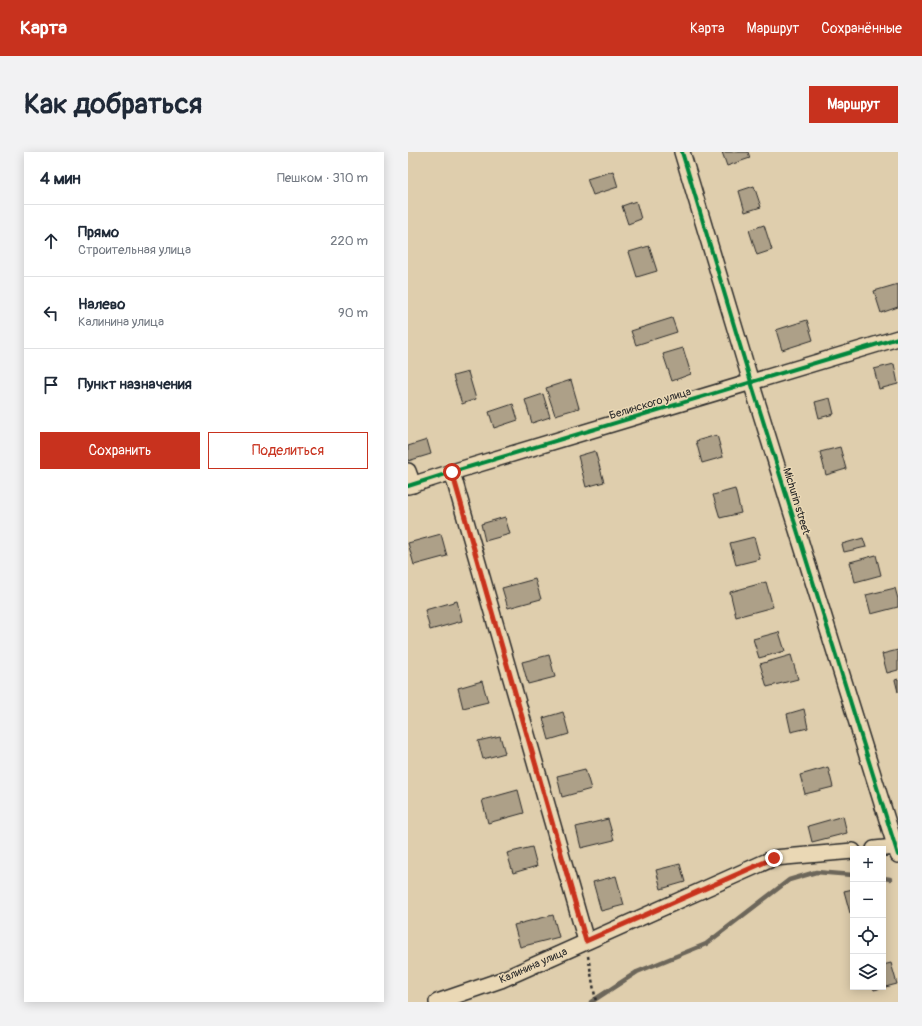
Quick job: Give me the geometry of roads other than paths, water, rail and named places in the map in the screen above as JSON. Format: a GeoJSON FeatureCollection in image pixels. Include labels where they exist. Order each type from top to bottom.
{"type":"FeatureCollection","features":[{"type":"Feature","properties":{"kind":"street","name":"Michurin street"},"geometry":{"type":"LineString","coordinates":[[682,152],[751,382],[897,851]]}},
{"type":"Feature","properties":{"kind":"street","name":"Белинского улица"},"geometry":{"type":"LineString","coordinates":[[410,481],[452,472],[898,338]]}},
{"type":"Feature","properties":{"kind":"street"},"geometry":{"type":"LineString","coordinates":[[452,472],[586,941]]}},
{"type":"Feature","properties":{"kind":"street"},"geometry":{"type":"LineString","coordinates":[[886,850],[897,851]]}},
{"type":"Feature","properties":{"kind":"street","name":"Калинина улица"},"geometry":{"type":"LineString","coordinates":[[438,1002],[501,980],[774,858],[850,851]]}},
{"type":"Feature","properties":{"kind":"waterway"},"geometry":{"type":"LineString","coordinates":[[591,1002],[637,972],[706,944],[789,880],[816,872],[850,875]]}},
{"type":"Feature","properties":{"kind":"waterway"},"geometry":{"type":"LineString","coordinates":[[886,878],[890,879]]}}]}
